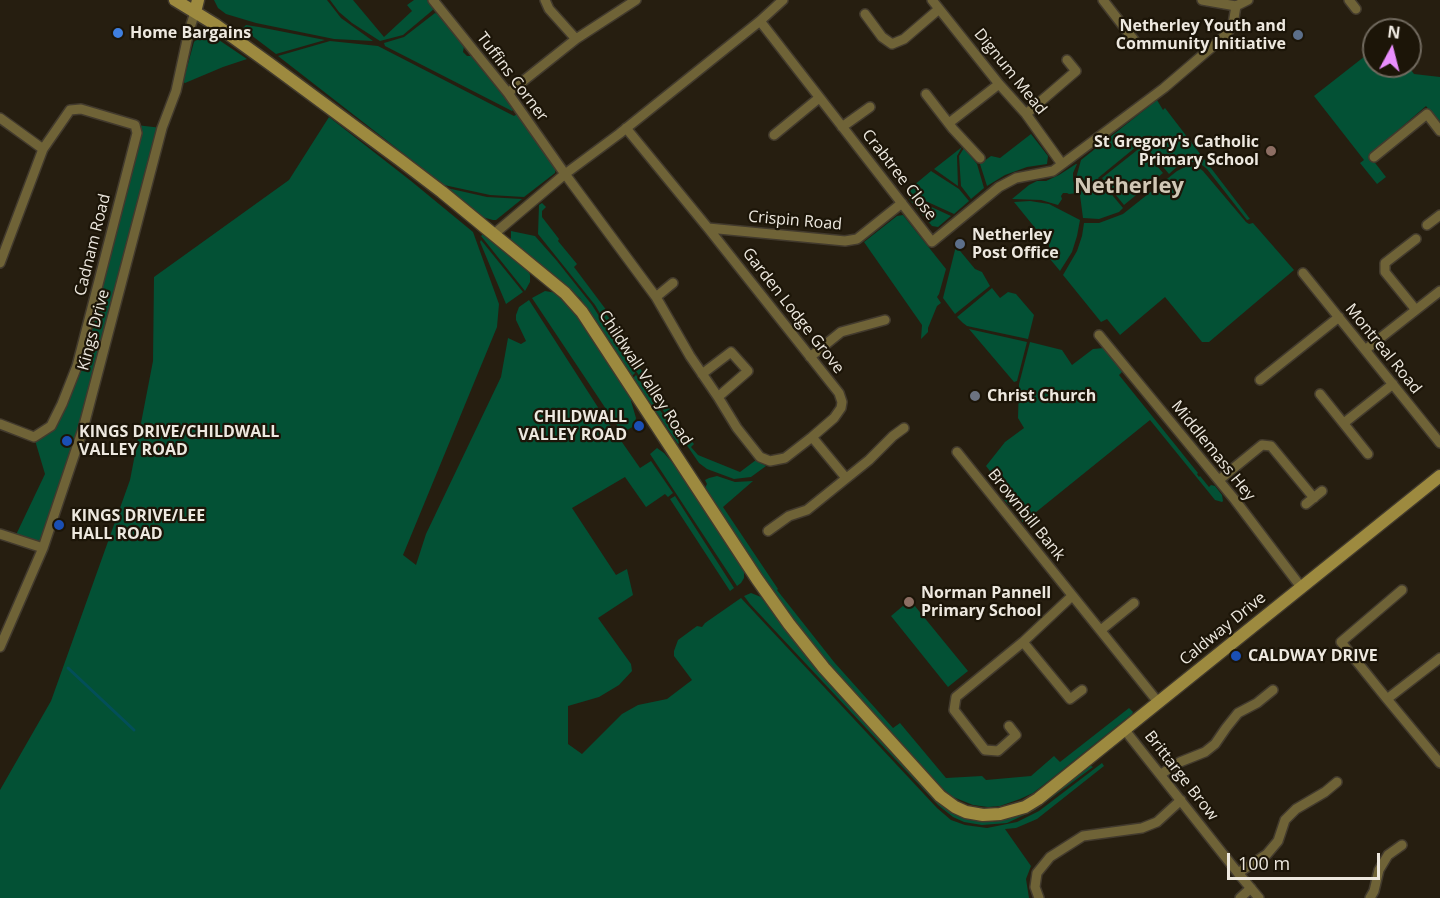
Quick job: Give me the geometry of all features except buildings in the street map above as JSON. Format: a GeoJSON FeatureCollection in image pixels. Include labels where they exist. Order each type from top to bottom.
{"type":"FeatureCollection","features":[{"type":"Feature","properties":{"kind":"main road","name":"Childwall Valley Road"},"geometry":{"type":"LineString","coordinates":[[175,0],[196,6],[400,160],[565,293],[582,312],[757,579],[824,668],[940,796],[955,807],[982,815],[1000,814],[1025,807]]}},
{"type":"Feature","properties":{"kind":"main road","name":"Caldway Drive"},"geometry":{"type":"LineString","coordinates":[[1025,807],[1038,799],[1440,476]]}},
{"type":"Feature","properties":{"kind":"street","name":"Tuffins Corner"},"geometry":{"type":"LineString","coordinates":[[433,0],[508,93],[565,174]]}},
{"type":"Feature","properties":{"kind":"street"},"geometry":{"type":"LineString","coordinates":[[545,0],[549,9],[576,39]]}},
{"type":"Feature","properties":{"kind":"street"},"geometry":{"type":"LineString","coordinates":[[508,93],[576,39],[636,0]]}},
{"type":"Feature","properties":{"kind":"street"},"geometry":{"type":"LineString","coordinates":[[494,234],[565,174],[626,128],[783,0]]}},
{"type":"Feature","properties":{"kind":"street","name":"Dignum Mead"},"geometry":{"type":"LineString","coordinates":[[932,0],[1026,114],[1062,164]]}},
{"type":"Feature","properties":{"kind":"street"},"geometry":{"type":"LineString","coordinates":[[1103,0],[1134,40]]}},
{"type":"Feature","properties":{"kind":"street"},"geometry":{"type":"LineString","coordinates":[[1202,0],[1236,6],[1248,0]]}},
{"type":"Feature","properties":{"kind":"street"},"geometry":{"type":"LineString","coordinates":[[1349,0],[1356,9]]}},
{"type":"Feature","properties":{"kind":"street","name":"Kings Drive"},"geometry":{"type":"LineString","coordinates":[[0,647],[3,632],[43,548],[83,429],[162,128],[176,91],[196,6]]}},
{"type":"Feature","properties":{"kind":"street"},"geometry":{"type":"LineString","coordinates":[[1062,164],[1164,88],[1226,35],[1233,24],[1236,6]]}},
{"type":"Feature","properties":{"kind":"street"},"geometry":{"type":"LineString","coordinates":[[865,14],[882,37],[892,44],[904,39],[939,9]]}},
{"type":"Feature","properties":{"kind":"street","name":"Crabtree Close"},"geometry":{"type":"LineString","coordinates":[[760,21],[932,242],[999,187],[1016,178],[1053,171],[1062,164]]}},
{"type":"Feature","properties":{"kind":"street"},"geometry":{"type":"LineString","coordinates":[[1026,114],[1076,71],[1067,60]]}},
{"type":"Feature","properties":{"kind":"street"},"geometry":{"type":"LineString","coordinates":[[949,123],[999,84]]}},
{"type":"Feature","properties":{"kind":"street"},"geometry":{"type":"LineString","coordinates":[[926,94],[980,158]]}},
{"type":"Feature","properties":{"kind":"street"},"geometry":{"type":"LineString","coordinates":[[774,135],[819,99]]}},
{"type":"Feature","properties":{"kind":"street","name":"Crabtree Close"},"geometry":{"type":"LineString","coordinates":[[842,127],[870,107]]}},
{"type":"Feature","properties":{"kind":"street","name":"Cadnam Road"},"geometry":{"type":"LineString","coordinates":[[0,424],[34,437],[51,426],[62,404],[77,366],[137,133],[135,125],[81,109],[70,110],[43,149]]}},
{"type":"Feature","properties":{"kind":"street"},"geometry":{"type":"LineString","coordinates":[[1374,157],[1427,114],[1440,130]]}},
{"type":"Feature","properties":{"kind":"street"},"geometry":{"type":"LineString","coordinates":[[0,118],[43,149],[0,263]]}},
{"type":"Feature","properties":{"kind":"street","name":"Garden Lodge Grove"},"geometry":{"type":"LineString","coordinates":[[565,174],[656,297],[690,356],[737,428],[760,457],[770,461],[785,458],[812,438],[841,408],[839,393],[626,128]]}},
{"type":"Feature","properties":{"kind":"street","name":"Crispin Road"},"geometry":{"type":"LineString","coordinates":[[708,228],[845,241],[857,238],[902,202]]}},
{"type":"Feature","properties":{"kind":"street"},"geometry":{"type":"LineString","coordinates":[[1427,225],[1440,215]]}},
{"type":"Feature","properties":{"kind":"street"},"geometry":{"type":"LineString","coordinates":[[1416,239],[1385,263],[1385,272],[1416,310]]}},
{"type":"Feature","properties":{"kind":"street","name":"Montreal Road"},"geometry":{"type":"LineString","coordinates":[[1303,273],[1440,443]]}},
{"type":"Feature","properties":{"kind":"street"},"geometry":{"type":"LineString","coordinates":[[656,297],[673,283]]}},
{"type":"Feature","properties":{"kind":"street"},"geometry":{"type":"LineString","coordinates":[[1365,351],[1440,291]]}},
{"type":"Feature","properties":{"kind":"street"},"geometry":{"type":"LineString","coordinates":[[1260,380],[1339,317]]}},
{"type":"Feature","properties":{"kind":"street"},"geometry":{"type":"LineString","coordinates":[[810,357],[841,332],[885,320]]}},
{"type":"Feature","properties":{"kind":"street","name":"Middlemass Hey"},"geometry":{"type":"LineString","coordinates":[[1099,335],[1219,480],[1301,587]]}},
{"type":"Feature","properties":{"kind":"street"},"geometry":{"type":"LineString","coordinates":[[702,374],[731,352],[748,371],[718,397]]}},
{"type":"Feature","properties":{"kind":"street"},"geometry":{"type":"LineString","coordinates":[[1344,423],[1393,384]]}},
{"type":"Feature","properties":{"kind":"street"},"geometry":{"type":"LineString","coordinates":[[1320,394],[1368,454]]}},
{"type":"Feature","properties":{"kind":"street"},"geometry":{"type":"LineString","coordinates":[[768,531],[789,516],[807,510],[869,460],[904,428]]}},
{"type":"Feature","properties":{"kind":"street"},"geometry":{"type":"LineString","coordinates":[[812,438],[846,478]]}},
{"type":"Feature","properties":{"kind":"street"},"geometry":{"type":"LineString","coordinates":[[1219,480],[1262,445],[1272,446],[1310,501],[1322,491]]}},
{"type":"Feature","properties":{"kind":"street","name":"Brownbill Bank"},"geometry":{"type":"LineString","coordinates":[[957,452],[1158,702]]}},
{"type":"Feature","properties":{"kind":"street"},"geometry":{"type":"LineString","coordinates":[[0,534],[43,548]]}},
{"type":"Feature","properties":{"kind":"street"},"geometry":{"type":"LineString","coordinates":[[1402,590],[1341,642],[1440,763]]}},
{"type":"Feature","properties":{"kind":"street"},"geometry":{"type":"LineString","coordinates":[[1009,726],[1016,735],[998,751],[985,750],[954,710],[956,697],[1023,642],[1072,596]]}},
{"type":"Feature","properties":{"kind":"street"},"geometry":{"type":"LineString","coordinates":[[1101,630],[1134,603]]}},
{"type":"Feature","properties":{"kind":"street"},"geometry":{"type":"LineString","coordinates":[[1023,642],[1070,699],[1082,690]]}},
{"type":"Feature","properties":{"kind":"street"},"geometry":{"type":"LineString","coordinates":[[1387,699],[1440,658]]}},
{"type":"Feature","properties":{"kind":"street"},"geometry":{"type":"LineString","coordinates":[[1161,774],[1215,744],[1238,713],[1257,703],[1273,690]]}},
{"type":"Feature","properties":{"kind":"street","name":"Brittarge Brow"},"geometry":{"type":"LineString","coordinates":[[1124,729],[1259,898]]}},
{"type":"Feature","properties":{"kind":"street"},"geometry":{"type":"LineString","coordinates":[[1238,873],[1267,854],[1278,841],[1285,820],[1296,808],[1325,792],[1337,782]]}},
{"type":"Feature","properties":{"kind":"street"},"geometry":{"type":"LineString","coordinates":[[1039,898],[1035,887],[1037,873],[1050,857],[1083,836],[1142,828],[1157,822],[1181,800]]}},
{"type":"Feature","properties":{"kind":"street"},"geometry":{"type":"LineString","coordinates":[[1370,898],[1379,870],[1388,855],[1402,846]]}},
{"type":"Feature","properties":{"kind":"street"},"geometry":{"type":"LineString","coordinates":[[1239,898],[1251,888]]}},
{"type":"Feature","properties":{"kind":"green space"},"geometry":{"type":"Polygon","coordinates":[[[214,0],[327,0],[341,18],[373,41],[334,39],[256,23],[226,14],[218,8],[214,0]]]}},
{"type":"Feature","properties":{"kind":"green space"},"geometry":{"type":"Polygon","coordinates":[[[330,0],[353,0],[384,37],[412,11],[407,5],[414,0],[427,0],[434,9],[403,35],[380,41],[352,23],[330,0]]]}},
{"type":"Feature","properties":{"kind":"green space"},"geometry":{"type":"Polygon","coordinates":[[[435,13],[464,46],[463,52],[471,56],[514,109],[512,111],[385,46],[384,43],[404,37],[435,13]]]}},
{"type":"Feature","properties":{"kind":"green space"},"geometry":{"type":"Polygon","coordinates":[[[246,25],[325,40],[276,54],[243,28],[246,25]]]}},
{"type":"Feature","properties":{"kind":"green space"},"geometry":{"type":"Polygon","coordinates":[[[202,34],[216,38],[247,59],[185,83],[183,82],[194,42],[202,34]]]}},
{"type":"Feature","properties":{"kind":"green space"},"geometry":{"type":"Polygon","coordinates":[[[330,41],[378,46],[514,116],[517,114],[556,166],[555,173],[524,197],[490,195],[444,185],[278,56],[330,41]]]}},
{"type":"Feature","properties":{"kind":"green space"},"geometry":{"type":"Polygon","coordinates":[[[1362,58],[1362,78],[1422,78],[1422,75],[1440,77],[1440,123],[1426,106],[1369,155],[1386,177],[1377,184],[1360,163],[1364,160],[1314,96],[1362,58]]]}},
{"type":"Feature","properties":{"kind":"green space"},"geometry":{"type":"Polygon","coordinates":[[[1157,100],[1250,219],[1247,220],[1202,165],[1186,162],[1180,164],[1169,174],[1142,142],[1098,178],[1123,208],[1119,212],[1099,219],[1083,218],[1076,178],[1081,160],[1157,100]]]}},
{"type":"Feature","properties":{"kind":"green space"},"geometry":{"type":"Polygon","coordinates":[[[329,117],[473,232],[499,304],[497,327],[403,555],[416,565],[426,534],[501,377],[508,338],[521,344],[526,341],[516,315],[519,307],[529,300],[640,468],[651,461],[673,493],[668,497],[665,494],[646,507],[625,477],[572,508],[616,575],[627,569],[633,595],[598,618],[631,664],[632,671],[619,685],[599,697],[568,706],[568,744],[582,754],[622,714],[638,705],[667,699],[692,680],[674,656],[678,640],[697,626],[702,627],[741,598],[937,808],[951,820],[965,825],[987,828],[1017,822],[1039,811],[1102,763],[1104,766],[1037,819],[1016,828],[1005,829],[1031,866],[1026,879],[1029,898],[0,898],[0,790],[51,701],[130,480],[153,361],[154,277],[289,180],[329,117]]]}},
{"type":"Feature","properties":{"kind":"green space"},"geometry":{"type":"Polygon","coordinates":[[[136,125],[162,128],[75,455],[43,548],[14,539],[45,474],[34,437],[62,404],[136,125]]]}},
{"type":"Feature","properties":{"kind":"green space"},"geometry":{"type":"Polygon","coordinates":[[[1031,134],[1048,156],[1047,164],[1027,167],[1005,175],[987,186],[980,164],[991,156],[1000,158],[1031,134]]]}},
{"type":"Feature","properties":{"kind":"green space"},"geometry":{"type":"Polygon","coordinates":[[[962,147],[957,156],[958,186],[934,169],[962,147]]]}},
{"type":"Feature","properties":{"kind":"green space"},"geometry":{"type":"Polygon","coordinates":[[[1141,147],[1163,173],[1124,205],[1102,178],[1141,147]]]}},
{"type":"Feature","properties":{"kind":"green space"},"geometry":{"type":"Polygon","coordinates":[[[964,148],[977,164],[984,188],[971,199],[961,186],[959,156],[964,148]]]}},
{"type":"Feature","properties":{"kind":"green space"},"geometry":{"type":"Polygon","coordinates":[[[1076,164],[1073,180],[1077,193],[1063,193],[1058,205],[1041,200],[1012,199],[1029,185],[1037,181],[1046,181],[1076,164]]]}},
{"type":"Feature","properties":{"kind":"green space"},"geometry":{"type":"Polygon","coordinates":[[[1189,165],[1203,171],[1246,222],[1253,223],[1294,270],[1209,342],[1202,342],[1165,297],[1120,335],[1107,319],[1101,322],[1063,275],[1077,251],[1084,223],[1099,223],[1123,214],[1177,171],[1189,165]]]}},
{"type":"Feature","properties":{"kind":"green space"},"geometry":{"type":"Polygon","coordinates":[[[931,171],[959,189],[969,201],[954,214],[908,193],[907,191],[931,171]]]}},
{"type":"Feature","properties":{"kind":"green space"},"geometry":{"type":"Polygon","coordinates":[[[447,188],[487,197],[522,199],[493,220],[482,217],[447,188]]]}},
{"type":"Feature","properties":{"kind":"green space"},"geometry":{"type":"Polygon","coordinates":[[[910,198],[951,216],[938,227],[932,226],[910,198]]]}},
{"type":"Feature","properties":{"kind":"green space"},"geometry":{"type":"Polygon","coordinates":[[[1030,201],[1049,204],[1080,220],[1072,252],[1060,271],[1050,259],[1049,245],[1014,202],[1030,201]]]}},
{"type":"Feature","properties":{"kind":"green space"},"geometry":{"type":"Polygon","coordinates":[[[542,203],[546,207],[542,211],[542,217],[577,264],[574,267],[607,311],[605,313],[624,336],[622,338],[642,362],[637,365],[677,418],[674,421],[694,444],[691,447],[698,455],[740,472],[756,460],[766,466],[751,477],[734,479],[707,469],[699,463],[625,355],[595,305],[538,234],[539,205],[542,203]]]}},
{"type":"Feature","properties":{"kind":"green space"},"geometry":{"type":"Polygon","coordinates":[[[903,215],[946,269],[937,297],[941,303],[937,306],[928,332],[921,339],[922,325],[864,242],[897,216],[903,215]]]}},
{"type":"Feature","properties":{"kind":"green space"},"geometry":{"type":"Polygon","coordinates":[[[511,231],[535,236],[557,261],[592,305],[635,373],[631,377],[580,298],[514,244],[510,239],[511,231]]]}},
{"type":"Feature","properties":{"kind":"green space"},"geometry":{"type":"Polygon","coordinates":[[[484,233],[527,268],[530,282],[525,291],[481,236],[484,233]]]}},
{"type":"Feature","properties":{"kind":"green space"},"geometry":{"type":"Polygon","coordinates":[[[481,240],[523,292],[506,304],[480,242],[481,240]]]}},
{"type":"Feature","properties":{"kind":"green space"},"geometry":{"type":"Polygon","coordinates":[[[956,246],[975,269],[982,272],[990,286],[955,314],[943,298],[956,246]]]}},
{"type":"Feature","properties":{"kind":"green space"},"geometry":{"type":"Polygon","coordinates":[[[992,288],[1000,298],[1008,292],[1016,294],[1034,315],[1028,339],[967,326],[957,317],[992,288]]]}},
{"type":"Feature","properties":{"kind":"green space"},"geometry":{"type":"Polygon","coordinates":[[[545,291],[557,293],[571,308],[632,399],[636,418],[634,426],[622,433],[532,298],[545,291]]]}},
{"type":"Feature","properties":{"kind":"green space"},"geometry":{"type":"Polygon","coordinates":[[[969,329],[1027,342],[1017,381],[1014,382],[969,329]]]}},
{"type":"Feature","properties":{"kind":"green space"},"geometry":{"type":"Polygon","coordinates":[[[1030,342],[1062,350],[1072,365],[1093,349],[1104,348],[1109,352],[1124,370],[1119,375],[1199,477],[1209,487],[1215,486],[1222,495],[1223,501],[1215,500],[1150,420],[1022,522],[1022,515],[1024,516],[1025,512],[1022,504],[1009,505],[1004,500],[1009,495],[986,466],[1005,442],[1024,428],[1018,418],[1019,384],[1030,342]]]}},
{"type":"Feature","properties":{"kind":"green space"},"geometry":{"type":"Polygon","coordinates":[[[636,375],[681,441],[678,444],[633,378],[636,375]]]}},
{"type":"Feature","properties":{"kind":"green space"},"geometry":{"type":"Polygon","coordinates":[[[657,448],[677,468],[744,571],[744,578],[737,586],[650,454],[657,448]]]}},
{"type":"Feature","properties":{"kind":"green space"},"geometry":{"type":"Polygon","coordinates":[[[717,476],[735,482],[753,481],[723,507],[777,590],[834,662],[893,728],[900,723],[946,778],[982,776],[986,780],[1031,776],[1054,756],[1060,762],[1129,708],[1132,714],[1033,793],[1000,806],[988,807],[973,805],[953,797],[847,687],[776,596],[706,491],[705,480],[717,476]]]}},
{"type":"Feature","properties":{"kind":"green space"},"geometry":{"type":"Polygon","coordinates":[[[675,496],[734,588],[730,591],[670,499],[675,496]]]}},
{"type":"Feature","properties":{"kind":"green space"},"geometry":{"type":"Polygon","coordinates":[[[751,593],[761,597],[825,679],[940,803],[956,815],[971,820],[993,822],[1014,817],[1028,811],[1088,764],[1093,767],[1035,810],[1007,823],[982,825],[964,822],[953,817],[938,805],[750,604],[744,596],[751,593]]]}},
{"type":"Feature","properties":{"kind":"green space"},"geometry":{"type":"Polygon","coordinates":[[[910,600],[968,671],[948,687],[891,616],[910,600]]]}},
{"type":"Feature","properties":{"kind":"waterway"},"geometry":{"type":"LineString","coordinates":[[68,668],[134,730]]}},
{"type":"Feature","properties":{"kind":"place","name":"Home Bargains"},"geometry":{"type":"Point","coordinates":[118,33]}},
{"type":"Feature","properties":{"kind":"place","name":"Netherley Youth and Community Initiative"},"geometry":{"type":"Point","coordinates":[1298,35]}},
{"type":"Feature","properties":{"kind":"place","name":"St Gregory's Catholic Primary School"},"geometry":{"type":"Point","coordinates":[1271,151]}},
{"type":"Feature","properties":{"kind":"place","name":"Netherley Post Office"},"geometry":{"type":"Point","coordinates":[960,244]}},
{"type":"Feature","properties":{"kind":"place","name":"Christ Church"},"geometry":{"type":"Point","coordinates":[975,396]}},
{"type":"Feature","properties":{"kind":"place","name":"CHILDWALL VALLEY ROAD"},"geometry":{"type":"Point","coordinates":[639,426]}},
{"type":"Feature","properties":{"kind":"place","name":"KINGS DRIVE/CHILDWALL VALLEY ROAD"},"geometry":{"type":"Point","coordinates":[67,441]}},
{"type":"Feature","properties":{"kind":"place","name":"KINGS DRIVE/LEE HALL ROAD"},"geometry":{"type":"Point","coordinates":[59,525]}},
{"type":"Feature","properties":{"kind":"place","name":"Norman Pannell Primary School"},"geometry":{"type":"Point","coordinates":[909,602]}},
{"type":"Feature","properties":{"kind":"place","name":"CALDWAY DRIVE"},"geometry":{"type":"Point","coordinates":[1236,656]}},
{"type":"Feature","properties":{"kind":"district","name":"Netherley"},"geometry":{"type":"Point","coordinates":[1129,187]}}]}
